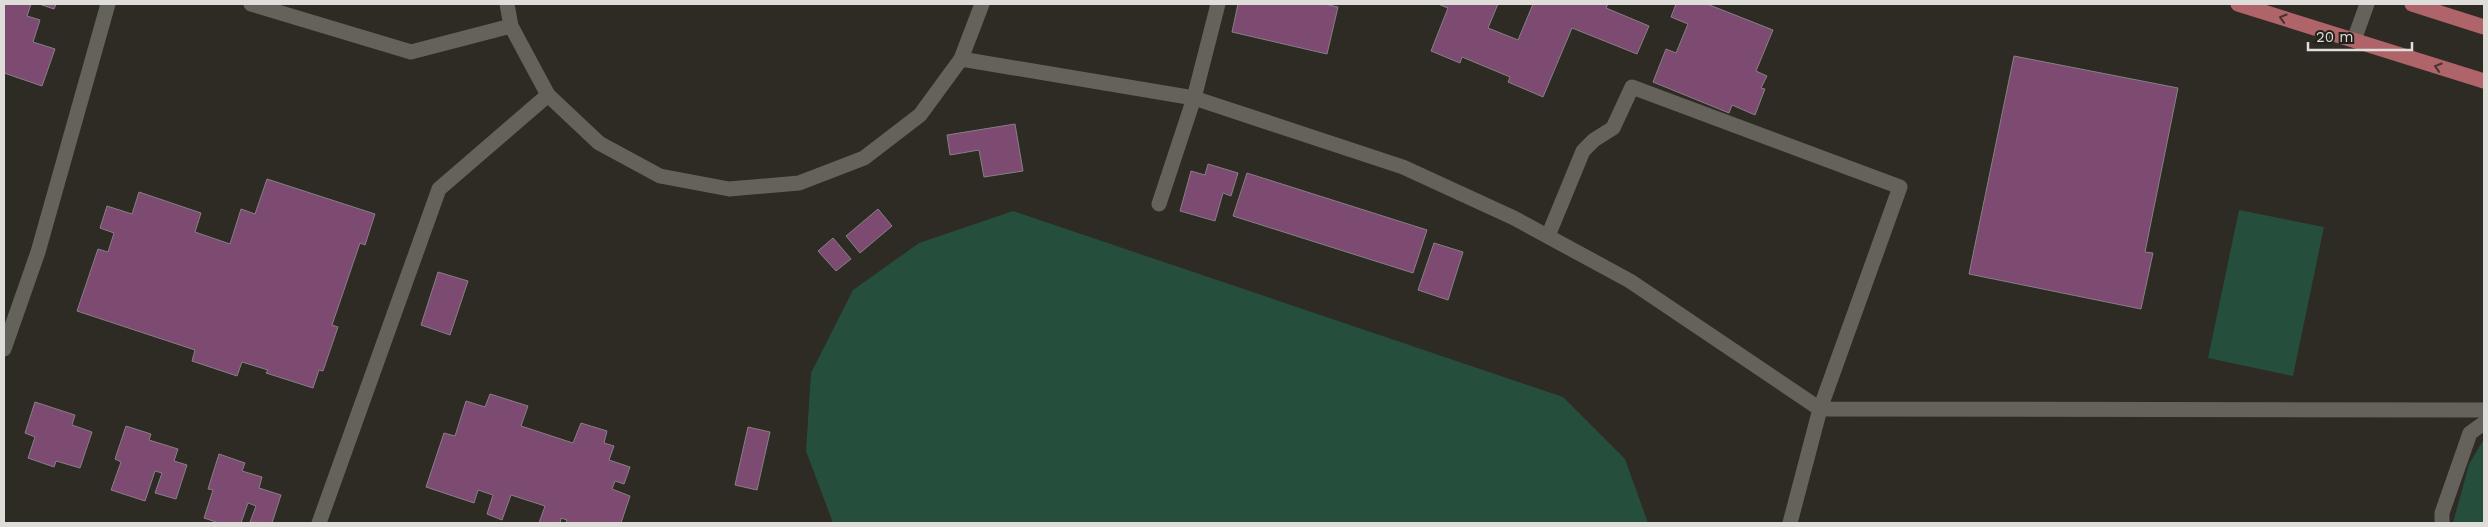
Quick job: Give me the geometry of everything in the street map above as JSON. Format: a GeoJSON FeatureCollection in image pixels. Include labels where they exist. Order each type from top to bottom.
{"type":"FeatureCollection","features":[{"type":"Feature","properties":{"kind":"main road"},"geometry":{"type":"LineString","coordinates":[[2238,4],[2484,81]]}},
{"type":"Feature","properties":{"kind":"main road"},"geometry":{"type":"LineString","coordinates":[[2412,4],[2484,27]]}},
{"type":"Feature","properties":{"kind":"street"},"geometry":{"type":"LineString","coordinates":[[4,349],[38,252],[108,4]]}},
{"type":"Feature","properties":{"kind":"street"},"geometry":{"type":"LineString","coordinates":[[252,4],[411,52],[511,26]]}},
{"type":"Feature","properties":{"kind":"street"},"geometry":{"type":"LineString","coordinates":[[507,4],[511,26],[548,95],[598,143],[660,176],[729,189],[799,183],[864,158],[920,115],[960,59],[982,4]]}},
{"type":"Feature","properties":{"kind":"street"},"geometry":{"type":"LineString","coordinates":[[1158,204],[1194,98],[1218,4]]}},
{"type":"Feature","properties":{"kind":"street"},"geometry":{"type":"LineString","coordinates":[[2354,40],[2366,4]]}},
{"type":"Feature","properties":{"kind":"street"},"geometry":{"type":"LineString","coordinates":[[960,59],[1194,98],[1403,167],[1514,218],[1630,281],[1820,408],[2484,410]]}},
{"type":"Feature","properties":{"kind":"street"},"geometry":{"type":"LineString","coordinates":[[1548,236],[1583,152],[1594,140],[1613,128],[1632,87],[1900,187],[1820,408],[1790,523]]}},
{"type":"Feature","properties":{"kind":"street"},"geometry":{"type":"LineString","coordinates":[[319,523],[439,188],[548,95]]}},
{"type":"Feature","properties":{"kind":"street"},"geometry":{"type":"LineString","coordinates":[[2442,523],[2442,513],[2470,433],[2484,422]]}},
{"type":"Feature","properties":{"kind":"green space"},"geometry":{"type":"Polygon","coordinates":[[[2239,210],[2324,227],[2293,376],[2208,358],[2239,210]]]}},
{"type":"Feature","properties":{"kind":"green space"},"geometry":{"type":"Polygon","coordinates":[[[1013,211],[1563,397],[1625,459],[1648,523],[833,523],[806,451],[811,373],[853,290],[919,243],[1013,211]]]}},
{"type":"Feature","properties":{"kind":"green space"},"geometry":{"type":"Polygon","coordinates":[[[2484,439],[2484,523],[2453,523],[2469,464],[2484,439]]]}},
{"type":"Feature","properties":{"kind":"building"},"geometry":{"type":"Polygon","coordinates":[[[4,4],[31,4],[27,16],[40,20],[33,42],[55,49],[42,86],[4,73],[4,4]]]}},
{"type":"Feature","properties":{"kind":"building"},"geometry":{"type":"Polygon","coordinates":[[[39,4],[56,4],[54,9],[39,4]]]}},
{"type":"Feature","properties":{"kind":"building"},"geometry":{"type":"Polygon","coordinates":[[[1238,4],[1324,4],[1338,7],[1327,54],[1232,32],[1238,4]]]}},
{"type":"Feature","properties":{"kind":"building"},"geometry":{"type":"Polygon","coordinates":[[[1438,4],[1498,4],[1488,28],[1518,40],[1533,4],[1608,4],[1606,8],[1649,26],[1637,54],[1572,28],[1543,97],[1508,82],[1510,77],[1462,57],[1460,63],[1431,51],[1448,8],[1438,4]]]}},
{"type":"Feature","properties":{"kind":"building"},"geometry":{"type":"Polygon","coordinates":[[[1676,4],[1707,4],[1773,30],[1756,71],[1767,76],[1761,88],[1765,89],[1755,115],[1732,105],[1729,113],[1653,82],[1666,49],[1676,53],[1688,24],[1671,17],[1676,4]]]}},
{"type":"Feature","properties":{"kind":"building"},"geometry":{"type":"Polygon","coordinates":[[[2014,56],[2178,88],[2145,252],[2153,253],[2141,309],[1969,274],[2014,56]]]}},
{"type":"Feature","properties":{"kind":"building"},"geometry":{"type":"Polygon","coordinates":[[[1015,124],[1023,171],[984,177],[979,150],[950,155],[947,135],[1015,124]]]}},
{"type":"Feature","properties":{"kind":"building"},"geometry":{"type":"Polygon","coordinates":[[[1208,164],[1238,173],[1231,196],[1223,193],[1215,221],[1180,211],[1191,171],[1205,175],[1208,164]]]}},
{"type":"Feature","properties":{"kind":"building"},"geometry":{"type":"Polygon","coordinates":[[[1247,173],[1427,230],[1413,273],[1233,216],[1247,173]]]}},
{"type":"Feature","properties":{"kind":"building"},"geometry":{"type":"Polygon","coordinates":[[[267,179],[375,214],[365,245],[360,243],[332,325],[338,327],[323,371],[319,370],[313,388],[266,373],[268,370],[242,362],[237,376],[192,361],[195,350],[77,311],[98,249],[108,252],[114,233],[100,228],[107,206],[132,214],[139,192],[201,213],[195,232],[230,244],[241,209],[255,214],[267,179]]]}},
{"type":"Feature","properties":{"kind":"building"},"geometry":{"type":"Polygon","coordinates":[[[878,209],[892,226],[860,253],[846,236],[878,209]]]}},
{"type":"Feature","properties":{"kind":"building"},"geometry":{"type":"Polygon","coordinates":[[[833,238],[851,259],[836,271],[818,251],[833,238]]]}},
{"type":"Feature","properties":{"kind":"building"},"geometry":{"type":"Polygon","coordinates":[[[1434,243],[1463,252],[1448,300],[1418,290],[1434,243]]]}},
{"type":"Feature","properties":{"kind":"building"},"geometry":{"type":"Polygon","coordinates":[[[438,272],[468,281],[450,335],[421,325],[438,272]]]}},
{"type":"Feature","properties":{"kind":"building"},"geometry":{"type":"Polygon","coordinates":[[[490,394],[528,406],[521,426],[573,443],[581,423],[607,431],[604,443],[614,446],[609,460],[630,467],[624,484],[615,481],[612,489],[630,496],[621,523],[566,523],[567,520],[561,518],[560,523],[539,523],[545,506],[511,495],[502,520],[487,514],[493,495],[478,490],[474,503],[426,487],[444,433],[455,436],[466,401],[485,407],[490,394]]]}},
{"type":"Feature","properties":{"kind":"building"},"geometry":{"type":"Polygon","coordinates":[[[35,402],[75,415],[72,425],[92,432],[80,468],[56,461],[54,467],[28,458],[35,437],[25,433],[35,402]]]}},
{"type":"Feature","properties":{"kind":"building"},"geometry":{"type":"Polygon","coordinates":[[[126,426],[151,434],[149,440],[178,449],[174,461],[187,465],[176,499],[155,493],[162,473],[155,471],[145,501],[111,490],[121,462],[115,459],[126,426]]]}},
{"type":"Feature","properties":{"kind":"building"},"geometry":{"type":"Polygon","coordinates":[[[748,427],[770,432],[757,490],[735,485],[748,427]]]}},
{"type":"Feature","properties":{"kind":"building"},"geometry":{"type":"Polygon","coordinates":[[[219,454],[245,463],[242,471],[262,477],[259,488],[281,495],[272,523],[250,522],[256,506],[248,503],[241,523],[219,523],[204,518],[213,490],[208,489],[219,454]]]}}]}
